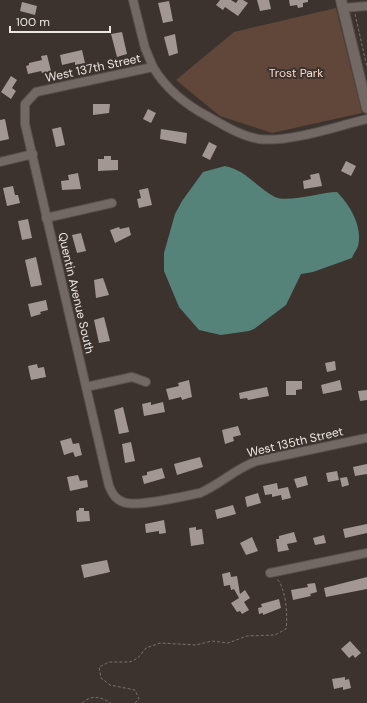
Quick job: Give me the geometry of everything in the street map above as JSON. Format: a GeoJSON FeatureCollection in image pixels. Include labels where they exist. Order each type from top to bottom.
{"type":"FeatureCollection","features":[{"type":"Feature","properties":{"kind":"street"},"geometry":{"type":"LineString","coordinates":[[133,0],[145,48],[152,67]]}},
{"type":"Feature","properties":{"kind":"street"},"geometry":{"type":"LineString","coordinates":[[367,6],[346,5],[367,108]]}},
{"type":"Feature","properties":{"kind":"street","name":"West 137th Street"},"geometry":{"type":"LineString","coordinates":[[36,92],[152,67],[170,90],[183,101],[217,122],[248,136],[259,139],[281,139],[367,119]]}},
{"type":"Feature","properties":{"kind":"street","name":"Quentin Avenue South"},"geometry":{"type":"LineString","coordinates":[[36,92],[25,104],[25,124],[109,486],[111,492],[119,500]]}},
{"type":"Feature","properties":{"kind":"street"},"geometry":{"type":"LineString","coordinates":[[0,162],[33,154]]}},
{"type":"Feature","properties":{"kind":"street"},"geometry":{"type":"LineString","coordinates":[[46,218],[112,203]]}},
{"type":"Feature","properties":{"kind":"street"},"geometry":{"type":"LineString","coordinates":[[86,387],[132,377],[146,382]]}},
{"type":"Feature","properties":{"kind":"street","name":"West 135th Street"},"geometry":{"type":"LineString","coordinates":[[119,500],[135,504],[200,493],[210,489],[235,471],[251,463],[367,438]]}},
{"type":"Feature","properties":{"kind":"street"},"geometry":{"type":"LineString","coordinates":[[270,573],[367,553]]}},
{"type":"Feature","properties":{"kind":"path"},"geometry":{"type":"LineString","coordinates":[[346,5],[367,67]]}},
{"type":"Feature","properties":{"kind":"path"},"geometry":{"type":"LineString","coordinates":[[136,703],[139,699],[135,690],[110,685],[101,678],[100,667],[109,662],[130,662],[138,658],[146,648],[160,643],[196,646],[212,641],[228,643],[247,636],[275,635],[286,629],[288,619],[279,580],[270,573]]}},
{"type":"Feature","properties":{"kind":"path"},"geometry":{"type":"LineString","coordinates":[[82,703],[89,698],[98,696],[111,703]]}},
{"type":"Feature","properties":{"kind":"green space","name":"Trost Park"},"geometry":{"type":"Polygon","coordinates":[[[336,8],[362,113],[272,133],[220,116],[176,80],[234,32],[336,8]]]}},
{"type":"Feature","properties":{"kind":"water"},"geometry":{"type":"Polygon","coordinates":[[[225,166],[239,171],[275,197],[281,199],[337,192],[351,210],[359,231],[359,239],[357,248],[352,258],[313,272],[301,274],[286,305],[254,329],[221,335],[199,330],[179,307],[164,271],[164,253],[175,214],[182,201],[203,172],[225,166]]]}},
{"type":"Feature","properties":{"kind":"building"},"geometry":{"type":"Polygon","coordinates":[[[220,0],[231,0],[236,3],[238,0],[243,0],[248,3],[238,16],[225,7],[223,10],[216,5],[220,0]]]}},
{"type":"Feature","properties":{"kind":"building"},"geometry":{"type":"Polygon","coordinates":[[[257,0],[269,0],[271,9],[260,11],[257,0]]]}},
{"type":"Feature","properties":{"kind":"building"},"geometry":{"type":"Polygon","coordinates":[[[289,0],[308,0],[308,2],[303,3],[303,7],[298,8],[297,5],[290,6],[289,0]]]}},
{"type":"Feature","properties":{"kind":"building"},"geometry":{"type":"Polygon","coordinates":[[[169,1],[173,21],[163,23],[158,3],[169,1]]]}},
{"type":"Feature","properties":{"kind":"building"},"geometry":{"type":"Polygon","coordinates":[[[22,2],[37,6],[35,15],[20,11],[22,2]]]}},
{"type":"Feature","properties":{"kind":"building"},"geometry":{"type":"Polygon","coordinates":[[[122,32],[127,54],[117,57],[111,34],[122,32]]]}},
{"type":"Feature","properties":{"kind":"building"},"geometry":{"type":"Polygon","coordinates":[[[175,34],[178,53],[169,56],[164,37],[175,34]]]}},
{"type":"Feature","properties":{"kind":"building"},"geometry":{"type":"Polygon","coordinates":[[[82,50],[85,63],[75,65],[75,62],[62,65],[60,55],[82,50]]]}},
{"type":"Feature","properties":{"kind":"building"},"geometry":{"type":"Polygon","coordinates":[[[47,55],[51,71],[42,73],[41,71],[28,74],[26,66],[29,65],[29,63],[42,60],[41,56],[47,55]]]}},
{"type":"Feature","properties":{"kind":"building"},"geometry":{"type":"Polygon","coordinates":[[[11,76],[17,80],[12,88],[16,91],[11,99],[1,92],[11,76]]]}},
{"type":"Feature","properties":{"kind":"building"},"geometry":{"type":"Polygon","coordinates":[[[93,104],[110,104],[109,113],[93,115],[93,104]]]}},
{"type":"Feature","properties":{"kind":"building"},"geometry":{"type":"Polygon","coordinates":[[[148,109],[156,113],[151,123],[143,119],[148,109]]]}},
{"type":"Feature","properties":{"kind":"building"},"geometry":{"type":"Polygon","coordinates":[[[5,119],[9,139],[0,141],[0,120],[5,119]]]}},
{"type":"Feature","properties":{"kind":"building"},"geometry":{"type":"Polygon","coordinates":[[[61,127],[65,145],[56,147],[52,129],[61,127]]]}},
{"type":"Feature","properties":{"kind":"building"},"geometry":{"type":"Polygon","coordinates":[[[161,129],[187,133],[186,144],[160,139],[161,129]]]}},
{"type":"Feature","properties":{"kind":"building"},"geometry":{"type":"Polygon","coordinates":[[[209,142],[217,146],[210,160],[202,156],[209,142]]]}},
{"type":"Feature","properties":{"kind":"building"},"geometry":{"type":"Polygon","coordinates":[[[104,156],[111,156],[111,160],[118,160],[118,170],[98,171],[98,159],[104,159],[104,156]]]}},
{"type":"Feature","properties":{"kind":"building"},"geometry":{"type":"Polygon","coordinates":[[[346,161],[356,166],[351,176],[341,171],[346,161]]]}},
{"type":"Feature","properties":{"kind":"building"},"geometry":{"type":"Polygon","coordinates":[[[78,173],[81,189],[62,190],[61,181],[69,180],[68,175],[78,173]]]}},
{"type":"Feature","properties":{"kind":"building"},"geometry":{"type":"Polygon","coordinates":[[[319,173],[322,186],[304,189],[303,181],[311,179],[310,175],[319,173]]]}},
{"type":"Feature","properties":{"kind":"building"},"geometry":{"type":"Polygon","coordinates":[[[13,186],[15,195],[18,195],[20,203],[7,206],[3,188],[13,186]]]}},
{"type":"Feature","properties":{"kind":"building"},"geometry":{"type":"Polygon","coordinates":[[[148,188],[152,205],[139,208],[137,199],[141,198],[139,190],[148,188]]]}},
{"type":"Feature","properties":{"kind":"building"},"geometry":{"type":"Polygon","coordinates":[[[28,219],[32,238],[22,240],[18,221],[28,219]]]}},
{"type":"Feature","properties":{"kind":"building"},"geometry":{"type":"Polygon","coordinates":[[[119,227],[120,229],[129,227],[131,235],[115,243],[110,230],[119,227]]]}},
{"type":"Feature","properties":{"kind":"building"},"geometry":{"type":"Polygon","coordinates":[[[81,233],[86,251],[77,253],[72,235],[81,233]]]}},
{"type":"Feature","properties":{"kind":"building"},"geometry":{"type":"Polygon","coordinates":[[[36,257],[42,285],[31,287],[25,260],[36,257]]]}},
{"type":"Feature","properties":{"kind":"building"},"geometry":{"type":"Polygon","coordinates":[[[103,278],[109,295],[96,298],[94,280],[103,278]]]}},
{"type":"Feature","properties":{"kind":"building"},"geometry":{"type":"Polygon","coordinates":[[[46,300],[48,310],[31,317],[28,304],[46,300]]]}},
{"type":"Feature","properties":{"kind":"building"},"geometry":{"type":"Polygon","coordinates":[[[104,317],[110,341],[99,343],[94,320],[104,317]]]}},
{"type":"Feature","properties":{"kind":"building"},"geometry":{"type":"Polygon","coordinates":[[[335,361],[336,370],[327,372],[325,363],[335,361]]]}},
{"type":"Feature","properties":{"kind":"building"},"geometry":{"type":"Polygon","coordinates":[[[37,364],[38,368],[44,367],[46,377],[31,380],[28,366],[37,364]]]}},
{"type":"Feature","properties":{"kind":"building"},"geometry":{"type":"Polygon","coordinates":[[[189,380],[192,397],[182,400],[181,397],[169,400],[166,389],[179,386],[178,383],[189,380]]]}},
{"type":"Feature","properties":{"kind":"building"},"geometry":{"type":"Polygon","coordinates":[[[340,380],[342,390],[323,394],[321,385],[340,380]]]}},
{"type":"Feature","properties":{"kind":"building"},"geometry":{"type":"Polygon","coordinates":[[[286,381],[302,381],[302,389],[296,390],[296,395],[286,395],[286,381]]]}},
{"type":"Feature","properties":{"kind":"building"},"geometry":{"type":"Polygon","coordinates":[[[267,387],[269,396],[248,400],[247,398],[240,399],[239,393],[267,387]]]}},
{"type":"Feature","properties":{"kind":"building"},"geometry":{"type":"Polygon","coordinates":[[[367,390],[367,400],[360,401],[358,391],[367,390]]]}},
{"type":"Feature","properties":{"kind":"building"},"geometry":{"type":"Polygon","coordinates":[[[151,402],[151,405],[163,402],[165,412],[144,416],[142,404],[151,402]]]}},
{"type":"Feature","properties":{"kind":"building"},"geometry":{"type":"Polygon","coordinates":[[[123,407],[129,432],[119,434],[114,410],[123,407]]]}},
{"type":"Feature","properties":{"kind":"building"},"geometry":{"type":"Polygon","coordinates":[[[238,426],[241,435],[233,437],[234,441],[225,444],[222,430],[238,426]]]}},
{"type":"Feature","properties":{"kind":"building"},"geometry":{"type":"Polygon","coordinates":[[[71,438],[73,444],[79,443],[82,455],[75,457],[73,452],[64,455],[60,441],[71,438]]]}},
{"type":"Feature","properties":{"kind":"building"},"geometry":{"type":"Polygon","coordinates":[[[131,442],[135,461],[125,463],[122,444],[131,442]]]}},
{"type":"Feature","properties":{"kind":"building"},"geometry":{"type":"Polygon","coordinates":[[[200,457],[203,467],[177,475],[174,464],[200,457]]]}},
{"type":"Feature","properties":{"kind":"building"},"geometry":{"type":"Polygon","coordinates":[[[367,464],[367,474],[355,476],[353,467],[367,464]]]}},
{"type":"Feature","properties":{"kind":"building"},"geometry":{"type":"Polygon","coordinates":[[[162,468],[165,478],[144,484],[142,476],[147,475],[147,472],[162,468]]]}},
{"type":"Feature","properties":{"kind":"building"},"geometry":{"type":"Polygon","coordinates":[[[337,471],[339,480],[328,482],[326,473],[337,471]]]}},
{"type":"Feature","properties":{"kind":"building"},"geometry":{"type":"Polygon","coordinates":[[[78,475],[80,481],[87,480],[88,487],[70,491],[67,477],[78,475]]]}},
{"type":"Feature","properties":{"kind":"building"},"geometry":{"type":"Polygon","coordinates":[[[306,476],[308,485],[297,488],[294,479],[306,476]]]}},
{"type":"Feature","properties":{"kind":"building"},"geometry":{"type":"Polygon","coordinates":[[[347,477],[349,485],[342,487],[340,478],[347,477]]]}},
{"type":"Feature","properties":{"kind":"building"},"geometry":{"type":"Polygon","coordinates":[[[277,483],[278,489],[288,487],[291,498],[282,500],[281,495],[272,497],[272,494],[265,495],[263,486],[277,483]]]}},
{"type":"Feature","properties":{"kind":"building"},"geometry":{"type":"Polygon","coordinates":[[[258,493],[261,503],[247,507],[245,497],[258,493]]]}},
{"type":"Feature","properties":{"kind":"building"},"geometry":{"type":"Polygon","coordinates":[[[233,505],[236,514],[217,519],[215,510],[233,505]]]}},
{"type":"Feature","properties":{"kind":"building"},"geometry":{"type":"Polygon","coordinates":[[[79,508],[84,508],[84,511],[89,511],[90,521],[77,522],[76,511],[79,510],[79,508]]]}},
{"type":"Feature","properties":{"kind":"building"},"geometry":{"type":"Polygon","coordinates":[[[164,520],[166,533],[159,534],[159,531],[146,533],[145,524],[164,520]]]}},
{"type":"Feature","properties":{"kind":"building"},"geometry":{"type":"Polygon","coordinates":[[[367,524],[367,533],[345,538],[343,529],[367,524]]]}},
{"type":"Feature","properties":{"kind":"building"},"geometry":{"type":"Polygon","coordinates":[[[196,527],[196,530],[202,529],[204,544],[191,546],[189,528],[196,527]]]}},
{"type":"Feature","properties":{"kind":"building"},"geometry":{"type":"Polygon","coordinates":[[[294,532],[297,542],[287,544],[289,550],[278,552],[276,539],[279,539],[279,536],[294,532]]]}},
{"type":"Feature","properties":{"kind":"building"},"geometry":{"type":"Polygon","coordinates":[[[324,535],[326,543],[315,545],[313,538],[324,535]]]}},
{"type":"Feature","properties":{"kind":"building"},"geometry":{"type":"Polygon","coordinates":[[[252,537],[258,551],[246,555],[240,543],[252,537]]]}},
{"type":"Feature","properties":{"kind":"building"},"geometry":{"type":"Polygon","coordinates":[[[107,560],[110,572],[84,578],[81,565],[107,560]]]}},
{"type":"Feature","properties":{"kind":"building"},"geometry":{"type":"Polygon","coordinates":[[[230,572],[231,577],[237,576],[240,594],[245,590],[250,598],[244,602],[249,610],[242,614],[240,611],[237,612],[231,603],[239,598],[234,589],[231,590],[230,585],[224,586],[222,574],[230,572]]]}},
{"type":"Feature","properties":{"kind":"building"},"geometry":{"type":"Polygon","coordinates":[[[367,577],[367,589],[326,597],[324,588],[367,577]]]}},
{"type":"Feature","properties":{"kind":"building"},"geometry":{"type":"Polygon","coordinates":[[[315,583],[317,592],[310,594],[311,596],[293,600],[291,590],[308,587],[307,584],[315,583]]]}},
{"type":"Feature","properties":{"kind":"building"},"geometry":{"type":"Polygon","coordinates":[[[279,599],[281,608],[263,615],[263,613],[259,614],[258,608],[262,607],[261,604],[279,599]]]}},
{"type":"Feature","properties":{"kind":"building"},"geometry":{"type":"Polygon","coordinates":[[[350,641],[361,653],[355,658],[353,655],[349,658],[341,649],[350,641]]]}},
{"type":"Feature","properties":{"kind":"building"},"geometry":{"type":"Polygon","coordinates":[[[345,677],[345,680],[349,679],[351,688],[343,690],[343,687],[334,689],[332,679],[345,677]]]}}]}
